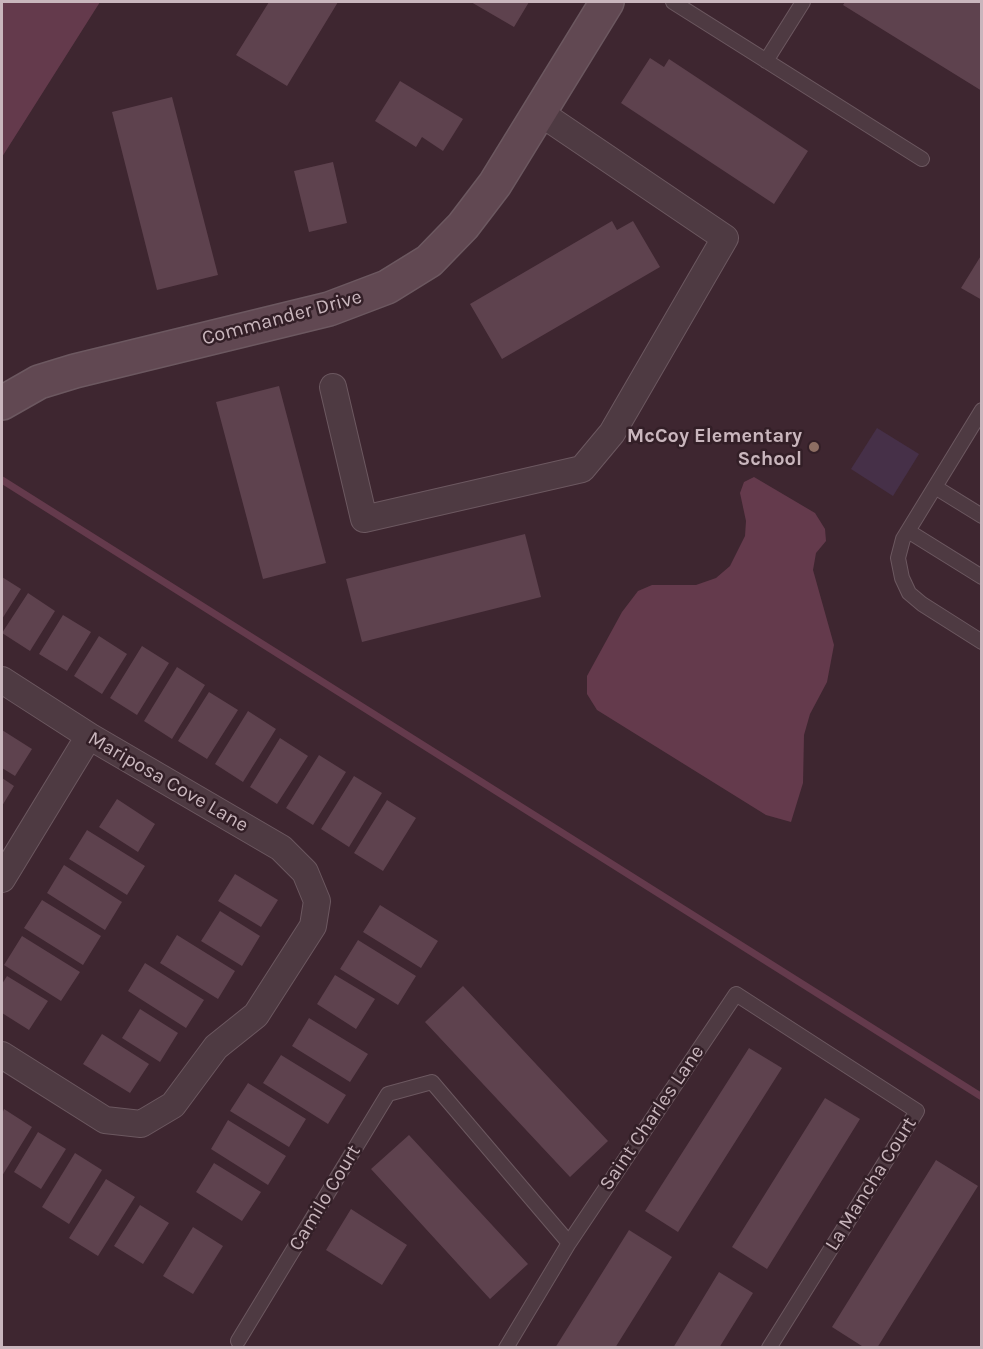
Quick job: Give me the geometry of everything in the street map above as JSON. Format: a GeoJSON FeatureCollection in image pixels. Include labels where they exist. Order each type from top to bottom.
{"type":"FeatureCollection","features":[{"type":"Feature","properties":{"kind":"street","name":"Commander Drive"},"geometry":{"type":"LineString","coordinates":[[2,403],[39,382],[75,371],[329,309],[387,287],[429,261],[463,226],[495,184],[607,2]]}},
{"type":"Feature","properties":{"kind":"street"},"geometry":{"type":"LineString","coordinates":[[333,387],[364,519],[582,469],[612,433],[725,238],[539,112]]}},
{"type":"Feature","properties":{"kind":"street","name":"Mariposa Cove Lane"},"geometry":{"type":"LineString","coordinates":[[2,680],[89,736],[281,848],[305,873],[317,901],[313,926],[256,1015],[216,1047],[173,1105],[141,1124],[105,1120],[2,1055]]}},
{"type":"Feature","properties":{"kind":"street"},"geometry":{"type":"LineString","coordinates":[[2,879],[89,736]]}},
{"type":"Feature","properties":{"kind":"lane"},"geometry":{"type":"LineString","coordinates":[[673,2],[922,159]]}},
{"type":"Feature","properties":{"kind":"lane"},"geometry":{"type":"LineString","coordinates":[[766,61],[803,2]]}},
{"type":"Feature","properties":{"kind":"lane"},"geometry":{"type":"LineString","coordinates":[[981,410],[908,531],[898,558],[902,578],[909,593],[981,642]]}},
{"type":"Feature","properties":{"kind":"lane"},"geometry":{"type":"LineString","coordinates":[[935,487],[981,516]]}},
{"type":"Feature","properties":{"kind":"lane"},"geometry":{"type":"LineString","coordinates":[[908,531],[981,577]]}},
{"type":"Feature","properties":{"kind":"lane","name":"Saint Charles Lane"},"geometry":{"type":"LineString","coordinates":[[506,1347],[569,1243],[735,994]]}},
{"type":"Feature","properties":{"kind":"lane","name":"La Mancha Court"},"geometry":{"type":"LineString","coordinates":[[735,994],[917,1111],[769,1347]]}},
{"type":"Feature","properties":{"kind":"lane","name":"Camilo Court"},"geometry":{"type":"LineString","coordinates":[[238,1341],[388,1094],[432,1082],[569,1243]]}},
{"type":"Feature","properties":{"kind":"shaded area"},"geometry":{"type":"Polygon","coordinates":[[[2,2],[100,2],[2,157],[2,2]]]}},
{"type":"Feature","properties":{"kind":"shaded area"},"geometry":{"type":"Polygon","coordinates":[[[877,428],[919,454],[893,496],[851,469],[877,428]]]}},
{"type":"Feature","properties":{"kind":"shaded area"},"geometry":{"type":"Polygon","coordinates":[[[754,477],[815,513],[825,529],[826,541],[816,553],[813,570],[834,645],[827,682],[810,714],[804,735],[803,783],[791,822],[766,815],[597,710],[587,694],[587,676],[622,612],[638,591],[652,585],[696,585],[716,578],[730,566],[745,536],[746,521],[740,493],[744,482],[754,477]]]}},
{"type":"Feature","properties":{"kind":"building"},"geometry":{"type":"Polygon","coordinates":[[[269,2],[338,2],[287,86],[236,55],[269,2]]]}},
{"type":"Feature","properties":{"kind":"building"},"geometry":{"type":"Polygon","coordinates":[[[471,2],[529,2],[514,27],[471,2]]]}},
{"type":"Feature","properties":{"kind":"building"},"geometry":{"type":"Polygon","coordinates":[[[845,2],[982,2],[982,91],[843,5],[845,2]]]}},
{"type":"Feature","properties":{"kind":"building"},"geometry":{"type":"Polygon","coordinates":[[[650,58],[664,67],[669,59],[808,151],[774,204],[621,103],[650,58]]]}},
{"type":"Feature","properties":{"kind":"building"},"geometry":{"type":"Polygon","coordinates":[[[400,81],[463,119],[443,151],[422,137],[416,147],[375,121],[400,81]]]}},
{"type":"Feature","properties":{"kind":"building"},"geometry":{"type":"Polygon","coordinates":[[[172,97],[218,275],[157,290],[112,112],[172,97]]]}},
{"type":"Feature","properties":{"kind":"building"},"geometry":{"type":"Polygon","coordinates":[[[333,162],[347,223],[309,232],[294,171],[333,162]]]}},
{"type":"Feature","properties":{"kind":"building"},"geometry":{"type":"Polygon","coordinates":[[[612,221],[617,230],[633,221],[660,267],[502,359],[470,304],[612,221]]]}},
{"type":"Feature","properties":{"kind":"building"},"geometry":{"type":"Polygon","coordinates":[[[982,254],[982,300],[961,288],[982,254]]]}},
{"type":"Feature","properties":{"kind":"building"},"geometry":{"type":"Polygon","coordinates":[[[279,386],[326,563],[263,579],[216,402],[279,386]]]}},
{"type":"Feature","properties":{"kind":"building"},"geometry":{"type":"Polygon","coordinates":[[[525,534],[541,597],[362,642],[346,579],[525,534]]]}},
{"type":"Feature","properties":{"kind":"building"},"geometry":{"type":"Polygon","coordinates":[[[2,577],[21,589],[2,619],[2,577]]]}},
{"type":"Feature","properties":{"kind":"building"},"geometry":{"type":"Polygon","coordinates":[[[28,593],[55,611],[30,651],[2,633],[28,593]]]}},
{"type":"Feature","properties":{"kind":"building"},"geometry":{"type":"Polygon","coordinates":[[[63,615],[91,632],[67,671],[39,654],[63,615]]]}},
{"type":"Feature","properties":{"kind":"building"},"geometry":{"type":"Polygon","coordinates":[[[99,636],[127,654],[102,694],[74,676],[99,636]]]}},
{"type":"Feature","properties":{"kind":"building"},"geometry":{"type":"Polygon","coordinates":[[[142,646],[169,663],[137,715],[110,698],[142,646]]]}},
{"type":"Feature","properties":{"kind":"building"},"geometry":{"type":"Polygon","coordinates":[[[177,667],[205,685],[172,739],[144,721],[177,667]]]}},
{"type":"Feature","properties":{"kind":"building"},"geometry":{"type":"Polygon","coordinates":[[[209,692],[238,710],[207,759],[178,741],[209,692]]]}},
{"type":"Feature","properties":{"kind":"building"},"geometry":{"type":"Polygon","coordinates":[[[248,711],[276,729],[243,782],[215,764],[248,711]]]}},
{"type":"Feature","properties":{"kind":"building"},"geometry":{"type":"Polygon","coordinates":[[[2,730],[32,749],[15,776],[2,768],[2,730]]]}},
{"type":"Feature","properties":{"kind":"building"},"geometry":{"type":"Polygon","coordinates":[[[280,738],[308,756],[277,804],[250,787],[280,738]]]}},
{"type":"Feature","properties":{"kind":"building"},"geometry":{"type":"Polygon","coordinates":[[[319,755],[346,772],[313,825],[286,808],[319,755]]]}},
{"type":"Feature","properties":{"kind":"building"},"geometry":{"type":"Polygon","coordinates":[[[354,776],[382,793],[349,847],[321,829],[354,776]]]}},
{"type":"Feature","properties":{"kind":"building"},"geometry":{"type":"Polygon","coordinates":[[[2,778],[14,786],[2,806],[2,778]]]}},
{"type":"Feature","properties":{"kind":"building"},"geometry":{"type":"Polygon","coordinates":[[[117,799],[155,824],[138,852],[99,827],[117,799]]]}},
{"type":"Feature","properties":{"kind":"building"},"geometry":{"type":"Polygon","coordinates":[[[387,800],[416,818],[383,871],[354,853],[387,800]]]}},
{"type":"Feature","properties":{"kind":"building"},"geometry":{"type":"Polygon","coordinates":[[[87,830],[145,866],[127,895],[69,859],[87,830]]]}},
{"type":"Feature","properties":{"kind":"building"},"geometry":{"type":"Polygon","coordinates":[[[64,865],[122,902],[105,930],[47,893],[64,865]]]}},
{"type":"Feature","properties":{"kind":"building"},"geometry":{"type":"Polygon","coordinates":[[[235,874],[278,900],[261,927],[218,901],[235,874]]]}},
{"type":"Feature","properties":{"kind":"building"},"geometry":{"type":"Polygon","coordinates":[[[42,900],[101,936],[83,965],[24,928],[42,900]]]}},
{"type":"Feature","properties":{"kind":"building"},"geometry":{"type":"Polygon","coordinates":[[[380,905],[438,941],[421,968],[363,932],[380,905]]]}},
{"type":"Feature","properties":{"kind":"building"},"geometry":{"type":"Polygon","coordinates":[[[220,911],[260,936],[242,966],[201,941],[220,911]]]}},
{"type":"Feature","properties":{"kind":"building"},"geometry":{"type":"Polygon","coordinates":[[[177,935],[235,971],[218,999],[160,963],[177,935]]]}},
{"type":"Feature","properties":{"kind":"building"},"geometry":{"type":"Polygon","coordinates":[[[22,936],[80,972],[61,1001],[4,965],[22,936]]]}},
{"type":"Feature","properties":{"kind":"building"},"geometry":{"type":"Polygon","coordinates":[[[358,940],[416,976],[398,1005],[340,969],[358,940]]]}},
{"type":"Feature","properties":{"kind":"building"},"geometry":{"type":"Polygon","coordinates":[[[145,963],[204,1000],[186,1028],[128,991],[145,963]]]}},
{"type":"Feature","properties":{"kind":"building"},"geometry":{"type":"Polygon","coordinates":[[[335,975],[375,999],[356,1029],[317,1004],[335,975]]]}},
{"type":"Feature","properties":{"kind":"building"},"geometry":{"type":"Polygon","coordinates":[[[7,976],[48,1001],[29,1030],[2,1013],[2,984],[7,976]]]}},
{"type":"Feature","properties":{"kind":"building"},"geometry":{"type":"Polygon","coordinates":[[[463,986],[608,1141],[570,1177],[425,1022],[463,986]]]}},
{"type":"Feature","properties":{"kind":"building"},"geometry":{"type":"Polygon","coordinates":[[[140,1009],[178,1033],[160,1062],[122,1038],[140,1009]]]}},
{"type":"Feature","properties":{"kind":"building"},"geometry":{"type":"Polygon","coordinates":[[[309,1018],[368,1054],[350,1082],[292,1046],[309,1018]]]}},
{"type":"Feature","properties":{"kind":"building"},"geometry":{"type":"Polygon","coordinates":[[[102,1034],[149,1064],[130,1093],[83,1064],[102,1034]]]}},
{"type":"Feature","properties":{"kind":"building"},"geometry":{"type":"Polygon","coordinates":[[[749,1048],[782,1068],[678,1232],[645,1211],[749,1048]]]}},
{"type":"Feature","properties":{"kind":"building"},"geometry":{"type":"Polygon","coordinates":[[[281,1055],[346,1095],[328,1124],[263,1083],[281,1055]]]}},
{"type":"Feature","properties":{"kind":"building"},"geometry":{"type":"Polygon","coordinates":[[[248,1083],[306,1119],[289,1147],[230,1111],[248,1083]]]}},
{"type":"Feature","properties":{"kind":"building"},"geometry":{"type":"Polygon","coordinates":[[[825,1098],[860,1119],[767,1269],[732,1247],[825,1098]]]}},
{"type":"Feature","properties":{"kind":"building"},"geometry":{"type":"Polygon","coordinates":[[[4,1109],[32,1127],[2,1176],[2,1114],[4,1109]]]}},
{"type":"Feature","properties":{"kind":"building"},"geometry":{"type":"Polygon","coordinates":[[[228,1120],[286,1156],[268,1185],[211,1149],[228,1120]]]}},
{"type":"Feature","properties":{"kind":"building"},"geometry":{"type":"Polygon","coordinates":[[[38,1132],[66,1149],[41,1189],[14,1172],[38,1132]]]}},
{"type":"Feature","properties":{"kind":"building"},"geometry":{"type":"Polygon","coordinates":[[[409,1135],[528,1264],[490,1299],[371,1169],[409,1135]]]}},
{"type":"Feature","properties":{"kind":"building"},"geometry":{"type":"Polygon","coordinates":[[[75,1153],[102,1170],[69,1224],[42,1207],[75,1153]]]}},
{"type":"Feature","properties":{"kind":"building"},"geometry":{"type":"Polygon","coordinates":[[[936,1160],[978,1186],[877,1348],[865,1348],[832,1327],[936,1160]]]}},
{"type":"Feature","properties":{"kind":"building"},"geometry":{"type":"Polygon","coordinates":[[[214,1163],[261,1192],[242,1221],[196,1192],[214,1163]]]}},
{"type":"Feature","properties":{"kind":"building"},"geometry":{"type":"Polygon","coordinates":[[[106,1179],[135,1197],[98,1256],[69,1238],[106,1179]]]}},
{"type":"Feature","properties":{"kind":"building"},"geometry":{"type":"Polygon","coordinates":[[[140,1205],[169,1223],[143,1264],[114,1246],[140,1205]]]}},
{"type":"Feature","properties":{"kind":"building"},"geometry":{"type":"Polygon","coordinates":[[[351,1209],[407,1245],[382,1285],[326,1250],[351,1209]]]}},
{"type":"Feature","properties":{"kind":"building"},"geometry":{"type":"Polygon","coordinates":[[[193,1227],[223,1246],[193,1294],[163,1276],[193,1227]]]}},
{"type":"Feature","properties":{"kind":"building"},"geometry":{"type":"Polygon","coordinates":[[[629,1230],[672,1257],[615,1348],[555,1348],[629,1230]]]}},
{"type":"Feature","properties":{"kind":"building"},"geometry":{"type":"Polygon","coordinates":[[[719,1272],[753,1293],[719,1348],[673,1348],[719,1272]]]}},
{"type":"Feature","properties":{"kind":"waterway"},"geometry":{"type":"LineString","coordinates":[[2,480],[982,1097]]}},
{"type":"Feature","properties":{"kind":"place","name":"McCoy Elementary School"},"geometry":{"type":"Point","coordinates":[814,447]}}]}
